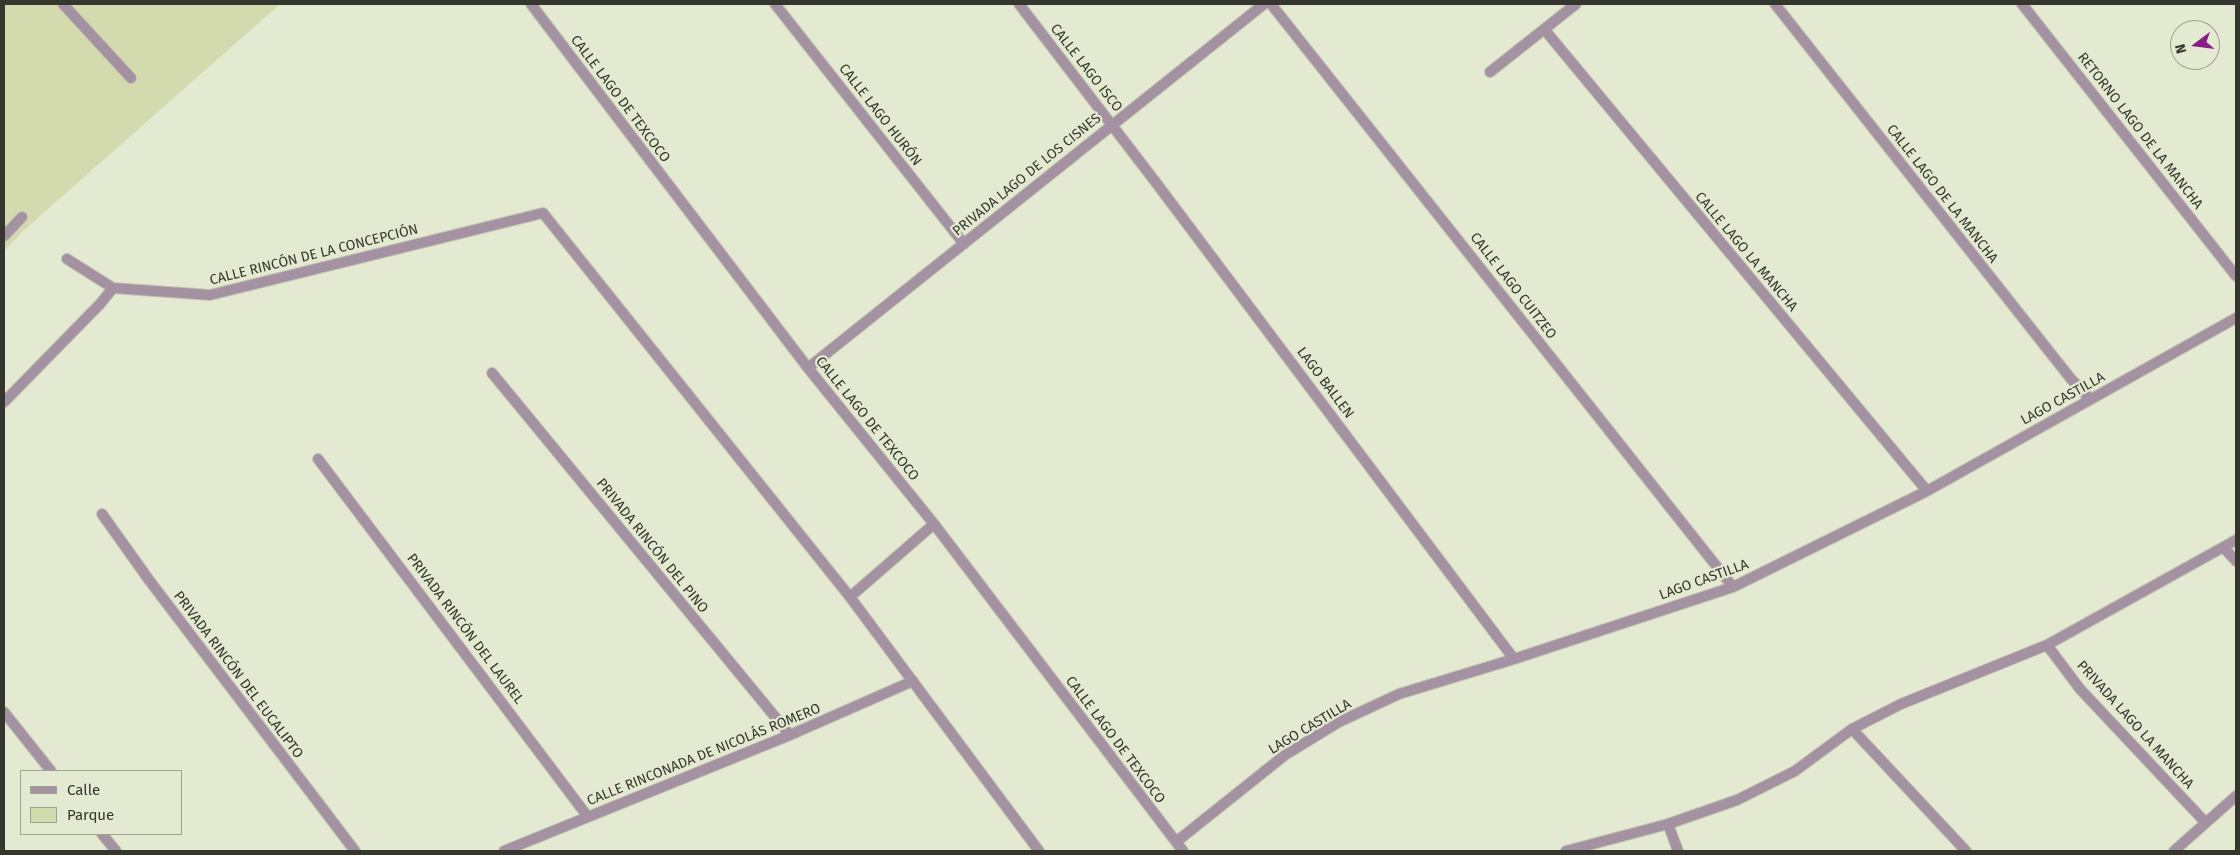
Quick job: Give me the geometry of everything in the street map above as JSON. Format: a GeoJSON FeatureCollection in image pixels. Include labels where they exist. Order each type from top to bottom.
{"type":"FeatureCollection","features":[{"type":"Feature","properties":{"kind":"street"},"geometry":{"type":"LineString","coordinates":[[63,4],[131,78]]}},
{"type":"Feature","properties":{"kind":"street","name":"CALLE LAGO DE TEXCOCO"},"geometry":{"type":"LineString","coordinates":[[531,4],[808,368],[934,524],[1183,851]]}},
{"type":"Feature","properties":{"kind":"street","name":"CALLE LAGO HURÓN"},"geometry":{"type":"LineString","coordinates":[[775,4],[964,244]]}},
{"type":"Feature","properties":{"kind":"street","name":"CALLE LAGO ISCO"},"geometry":{"type":"LineString","coordinates":[[1019,4],[1113,124]]}},
{"type":"Feature","properties":{"kind":"street","name":"PRIVADA LAGO DE LOS CISNES"},"geometry":{"type":"LineString","coordinates":[[808,368],[1264,4]]}},
{"type":"Feature","properties":{"kind":"street","name":"CALLE LAGO CUITZEO"},"geometry":{"type":"LineString","coordinates":[[1271,4],[1733,587]]}},
{"type":"Feature","properties":{"kind":"street"},"geometry":{"type":"LineString","coordinates":[[1490,72],[1576,4]]}},
{"type":"Feature","properties":{"kind":"street","name":"CALLE LAGO DE LA MANCHA"},"geometry":{"type":"LineString","coordinates":[[1774,4],[2071,379],[2090,399]]}},
{"type":"Feature","properties":{"kind":"street","name":"RETORNO LAGO DE LA MANCHA"},"geometry":{"type":"LineString","coordinates":[[2022,4],[2236,276]]}},
{"type":"Feature","properties":{"kind":"street","name":"CALLE LAGO LA MANCHA"},"geometry":{"type":"LineString","coordinates":[[1544,29],[1927,491]]}},
{"type":"Feature","properties":{"kind":"street","name":"LAGO BALLEN"},"geometry":{"type":"LineString","coordinates":[[1113,124],[1514,659]]}},
{"type":"Feature","properties":{"kind":"street","name":"CALLE RINCÓN DE LA CONCEPCIÓN"},"geometry":{"type":"LineString","coordinates":[[67,260],[113,288],[210,295],[543,213],[850,597]]}},
{"type":"Feature","properties":{"kind":"street"},"geometry":{"type":"LineString","coordinates":[[4,236],[22,217]]}},
{"type":"Feature","properties":{"kind":"street"},"geometry":{"type":"LineString","coordinates":[[4,402],[100,304],[113,288]]}},
{"type":"Feature","properties":{"kind":"street","name":"LAGO CASTILLA"},"geometry":{"type":"LineString","coordinates":[[1176,842],[1285,755],[1339,722],[1400,694],[1514,659],[1733,587],[1927,491],[2236,318]]}},
{"type":"Feature","properties":{"kind":"street","name":"PRIVADA RINCÓN DEL PINO"},"geometry":{"type":"LineString","coordinates":[[492,373],[790,735]]}},
{"type":"Feature","properties":{"kind":"street","name":"PRIVADA RINCÓN DEL LAUREL"},"geometry":{"type":"LineString","coordinates":[[318,459],[588,817]]}},
{"type":"Feature","properties":{"kind":"street","name":"PRIVADA RINCÓN DEL EUCALIPTO"},"geometry":{"type":"LineString","coordinates":[[102,514],[149,580],[355,851]]}},
{"type":"Feature","properties":{"kind":"street"},"geometry":{"type":"LineString","coordinates":[[934,524],[850,597],[1039,851]]}},
{"type":"Feature","properties":{"kind":"street"},"geometry":{"type":"LineString","coordinates":[[1566,851],[1668,824],[1737,800],[1786,775],[1852,729],[1901,704],[2047,645],[2236,540]]}},
{"type":"Feature","properties":{"kind":"street"},"geometry":{"type":"LineString","coordinates":[[2224,548],[2236,561]]}},
{"type":"Feature","properties":{"kind":"street","name":"PRIVADA LAGO LA MANCHA"},"geometry":{"type":"LineString","coordinates":[[2047,645],[2080,689],[2205,822]]}},
{"type":"Feature","properties":{"kind":"street","name":"CALLE RINCONADA DE NICOLÁS ROMERO"},"geometry":{"type":"LineString","coordinates":[[504,851],[790,735],[913,681]]}},
{"type":"Feature","properties":{"kind":"street"},"geometry":{"type":"LineString","coordinates":[[4,712],[50,770]]}},
{"type":"Feature","properties":{"kind":"street"},"geometry":{"type":"LineString","coordinates":[[1852,729],[1966,851]]}},
{"type":"Feature","properties":{"kind":"street"},"geometry":{"type":"LineString","coordinates":[[2174,851],[2236,796]]}},
{"type":"Feature","properties":{"kind":"street"},"geometry":{"type":"LineString","coordinates":[[1668,824],[1678,851]]}},
{"type":"Feature","properties":{"kind":"street"},"geometry":{"type":"LineString","coordinates":[[103,835],[116,851]]}},
{"type":"Feature","properties":{"kind":"green space"},"geometry":{"type":"Polygon","coordinates":[[[4,4],[280,4],[23,231],[4,251],[4,4]]]}}]}
